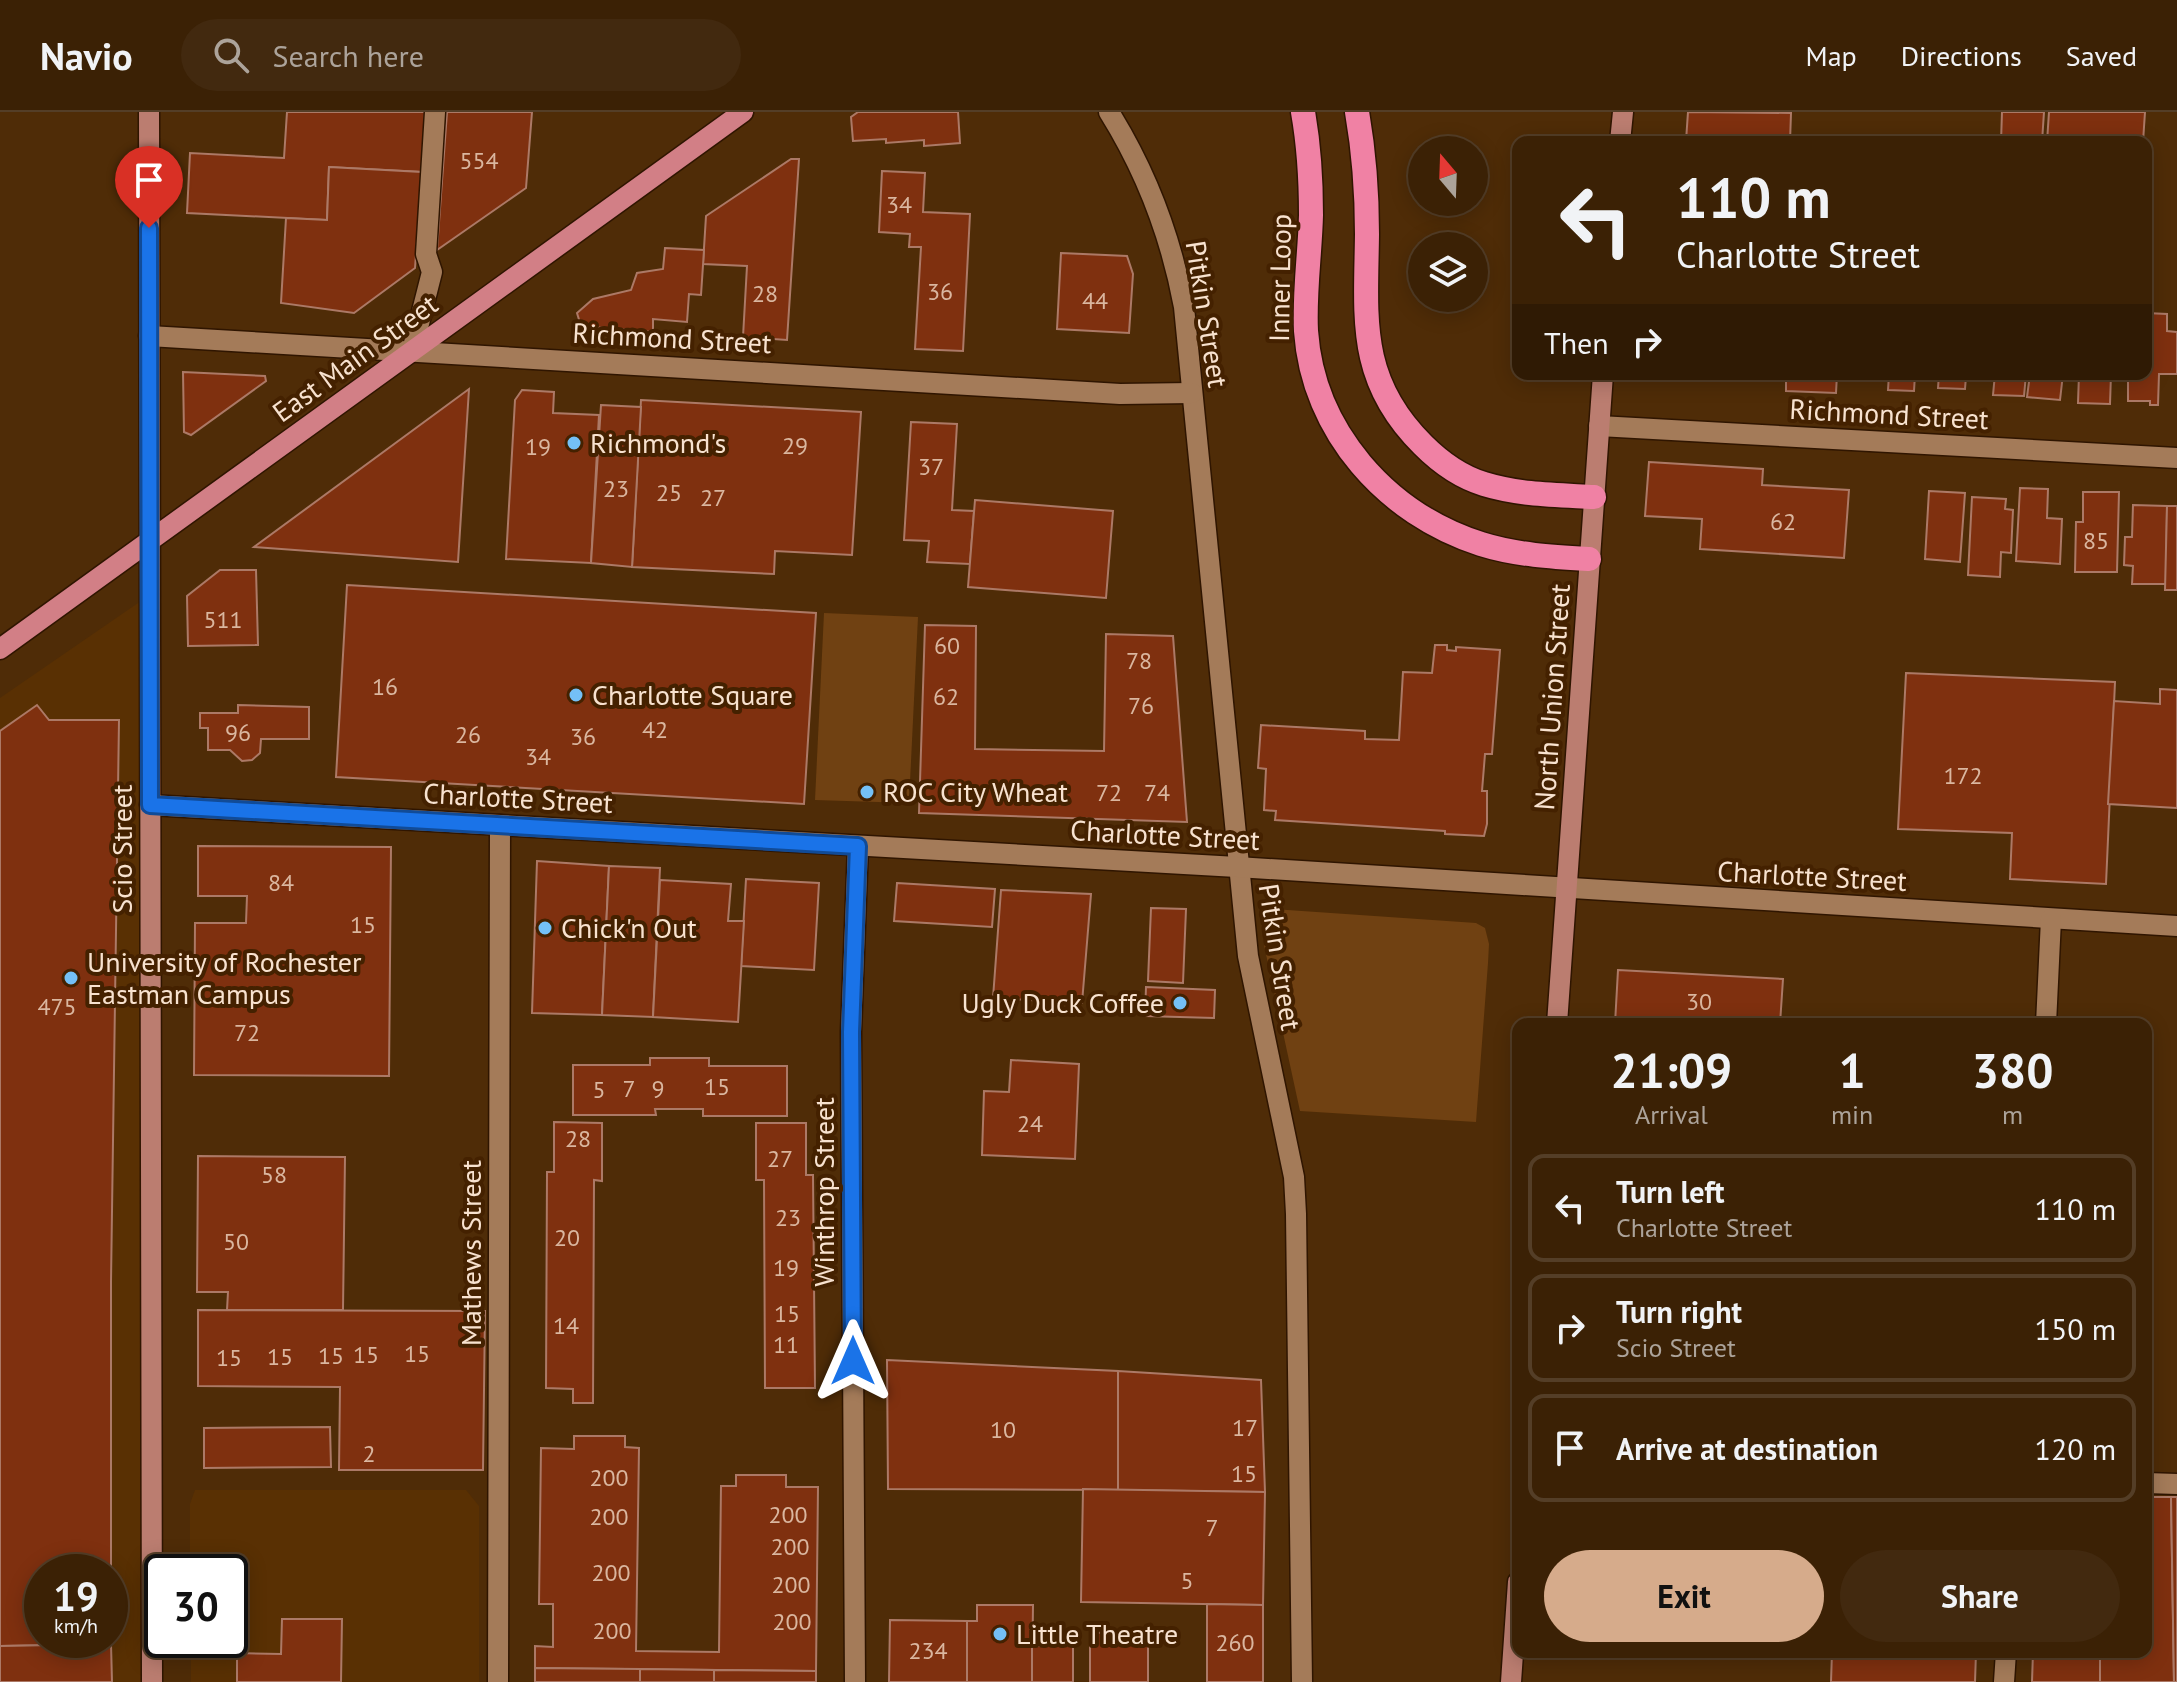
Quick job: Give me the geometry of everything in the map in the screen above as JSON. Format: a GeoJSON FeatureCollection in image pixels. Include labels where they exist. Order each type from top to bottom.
{"type":"FeatureCollection","features":[{"type":"Feature","properties":{"kind":"highway","name":"Inner Loop"},"geometry":{"type":"LineString","coordinates":[[1303,112],[1310,185],[1306,311],[1308,349],[1322,400],[1340,436],[1381,487],[1437,527],[1482,545],[1509,551],[1589,559]]}},
{"type":"Feature","properties":{"kind":"highway"},"geometry":{"type":"LineString","coordinates":[[1357,112],[1366,199],[1365,319],[1376,370],[1391,405],[1429,451],[1471,479],[1522,492],[1594,497]]}},
{"type":"Feature","properties":{"kind":"main road","name":"East Main Street"},"geometry":{"type":"LineString","coordinates":[[0,649],[743,112]]}},
{"type":"Feature","properties":{"kind":"street","name":"Scio Street"},"geometry":{"type":"LineString","coordinates":[[149,112],[152,1682]]}},
{"type":"Feature","properties":{"kind":"street"},"geometry":{"type":"LineString","coordinates":[[412,351],[432,272],[426,254],[435,112]]}},
{"type":"Feature","properties":{"kind":"street","name":"Pitkin Street"},"geometry":{"type":"LineString","coordinates":[[1109,112],[1146,178],[1172,254],[1184,307],[1237,867],[1253,988],[1296,1194],[1302,1682]]}},
{"type":"Feature","properties":{"kind":"street"},"geometry":{"type":"LineString","coordinates":[[1621,136],[1623,112]]}},
{"type":"Feature","properties":{"kind":"street","name":"Richmond Street"},"geometry":{"type":"LineString","coordinates":[[149,336],[1120,394],[1192,393]]}},
{"type":"Feature","properties":{"kind":"street","name":"North Union Street"},"geometry":{"type":"LineString","coordinates":[[1557,1018],[1603,380]]}},
{"type":"Feature","properties":{"kind":"street","name":"Richmond Street"},"geometry":{"type":"LineString","coordinates":[[1599,426],[2177,458]]}},
{"type":"Feature","properties":{"kind":"street","name":"Charlotte Street"},"geometry":{"type":"LineString","coordinates":[[150,805],[1237,867],[2177,926]]}},
{"type":"Feature","properties":{"kind":"street","name":"Mathews Street"},"geometry":{"type":"LineString","coordinates":[[498,1682],[500,825]]}},
{"type":"Feature","properties":{"kind":"street","name":"Winthrop Street"},"geometry":{"type":"LineString","coordinates":[[855,1682],[851,1032],[858,846]]}},
{"type":"Feature","properties":{"kind":"street"},"geometry":{"type":"LineString","coordinates":[[2046,1018],[2051,919]]}},
{"type":"Feature","properties":{"kind":"street"},"geometry":{"type":"LineString","coordinates":[[2152,1483],[2177,1484]]}},
{"type":"Feature","properties":{"kind":"street"},"geometry":{"type":"LineString","coordinates":[[1511,1682],[1513,1658]]}},
{"type":"Feature","properties":{"kind":"street"},"geometry":{"type":"LineString","coordinates":[[2004,1682],[2006,1658]]}},
{"type":"Feature","properties":{"kind":"shaded area","name":"University of Rochester Eastman Campus"},"geometry":{"type":"Polygon","coordinates":[[[141,601],[141,1682],[0,1682],[0,698],[141,601]]]}},
{"type":"Feature","properties":{"kind":"shaded area"},"geometry":{"type":"Polygon","coordinates":[[[824,613],[918,617],[909,803],[815,800],[824,613]]]}},
{"type":"Feature","properties":{"kind":"shaded area"},"geometry":{"type":"Polygon","coordinates":[[[1273,909],[1476,923],[1485,928],[1489,944],[1476,1122],[1300,1111],[1264,945],[1268,931],[1266,916],[1273,909]]]}},
{"type":"Feature","properties":{"kind":"shaded area"},"geometry":{"type":"Polygon","coordinates":[[[195,1490],[466,1490],[479,1506],[479,1682],[191,1682],[191,1658],[248,1658],[248,1554],[190,1554],[190,1504],[195,1490]]]}},
{"type":"Feature","properties":{"kind":"building"},"geometry":{"type":"Polygon","coordinates":[[[287,112],[425,112],[422,172],[329,167],[327,220],[187,213],[190,153],[284,158],[287,112]]]}},
{"type":"Feature","properties":{"kind":"building"},"geometry":{"type":"Polygon","coordinates":[[[447,112],[532,112],[526,188],[437,250],[447,112]]]}},
{"type":"Feature","properties":{"kind":"building"},"geometry":{"type":"Polygon","coordinates":[[[858,112],[958,112],[960,143],[924,146],[924,140],[886,143],[886,139],[853,141],[851,117],[858,112]]]}},
{"type":"Feature","properties":{"kind":"building"},"geometry":{"type":"Polygon","coordinates":[[[1688,112],[1791,113],[1790,136],[1686,136],[1688,112]]]}},
{"type":"Feature","properties":{"kind":"building"},"geometry":{"type":"Polygon","coordinates":[[[2002,112],[2044,112],[2042,136],[2001,136],[2002,112]]]}},
{"type":"Feature","properties":{"kind":"building"},"geometry":{"type":"Polygon","coordinates":[[[2049,112],[2145,112],[2143,136],[2047,136],[2049,112]]]}},
{"type":"Feature","properties":{"kind":"building"},"geometry":{"type":"Polygon","coordinates":[[[791,159],[799,159],[787,340],[743,337],[747,266],[703,264],[706,216],[791,159]]]}},
{"type":"Feature","properties":{"kind":"building"},"geometry":{"type":"Polygon","coordinates":[[[329,167],[422,172],[415,268],[354,313],[281,303],[286,218],[327,220],[329,167]]]}},
{"type":"Feature","properties":{"kind":"building"},"geometry":{"type":"Polygon","coordinates":[[[882,171],[925,173],[923,212],[970,214],[963,351],[915,349],[921,247],[909,247],[910,234],[879,232],[882,171]]]}},
{"type":"Feature","properties":{"kind":"building"},"geometry":{"type":"Polygon","coordinates":[[[665,248],[704,250],[701,295],[689,294],[687,322],[653,319],[653,332],[581,326],[577,313],[593,299],[631,290],[637,273],[663,269],[665,248]]]}},
{"type":"Feature","properties":{"kind":"building"},"geometry":{"type":"Polygon","coordinates":[[[1061,253],[1127,256],[1133,274],[1129,333],[1057,329],[1061,253]]]}},
{"type":"Feature","properties":{"kind":"building"},"geometry":{"type":"Polygon","coordinates":[[[2152,313],[2167,314],[2167,331],[2177,332],[2177,374],[2159,374],[2158,405],[2150,405],[2150,401],[2128,401],[2128,380],[2152,380],[2152,313]]]}},
{"type":"Feature","properties":{"kind":"building"},"geometry":{"type":"Polygon","coordinates":[[[183,372],[265,376],[266,381],[191,435],[184,432],[183,372]]]}},
{"type":"Feature","properties":{"kind":"building"},"geometry":{"type":"Polygon","coordinates":[[[1786,380],[1837,380],[1836,393],[1786,391],[1786,380]]]}},
{"type":"Feature","properties":{"kind":"building"},"geometry":{"type":"Polygon","coordinates":[[[1889,380],[1915,380],[1914,391],[1888,390],[1889,380]]]}},
{"type":"Feature","properties":{"kind":"building"},"geometry":{"type":"Polygon","coordinates":[[[1939,380],[1966,380],[1965,389],[1938,388],[1939,380]]]}},
{"type":"Feature","properties":{"kind":"building"},"geometry":{"type":"Polygon","coordinates":[[[1994,380],[2025,380],[2024,396],[1993,395],[1994,380]]]}},
{"type":"Feature","properties":{"kind":"building"},"geometry":{"type":"Polygon","coordinates":[[[2029,380],[2062,380],[2060,400],[2027,397],[2029,380]]]}},
{"type":"Feature","properties":{"kind":"building"},"geometry":{"type":"Polygon","coordinates":[[[2079,380],[2111,380],[2110,404],[2078,403],[2079,380]]]}},
{"type":"Feature","properties":{"kind":"building"},"geometry":{"type":"Polygon","coordinates":[[[469,389],[458,562],[254,547],[469,389]]]}},
{"type":"Feature","properties":{"kind":"building"},"geometry":{"type":"Polygon","coordinates":[[[522,390],[554,392],[553,413],[599,415],[591,563],[506,559],[515,400],[522,390]]]}},
{"type":"Feature","properties":{"kind":"building"},"geometry":{"type":"Polygon","coordinates":[[[641,400],[861,412],[852,555],[775,551],[774,574],[632,567],[641,400]]]}},
{"type":"Feature","properties":{"kind":"building"},"geometry":{"type":"Polygon","coordinates":[[[601,405],[641,407],[632,567],[591,563],[601,405]]]}},
{"type":"Feature","properties":{"kind":"building"},"geometry":{"type":"Polygon","coordinates":[[[911,422],[957,424],[952,510],[974,511],[970,564],[927,562],[929,541],[904,540],[911,422]]]}},
{"type":"Feature","properties":{"kind":"building"},"geometry":{"type":"Polygon","coordinates":[[[1649,462],[1763,469],[1762,485],[1849,490],[1844,558],[1700,549],[1702,519],[1645,516],[1649,462]]]}},
{"type":"Feature","properties":{"kind":"building"},"geometry":{"type":"Polygon","coordinates":[[[2020,488],[2048,489],[2047,518],[2062,519],[2060,564],[2016,561],[2020,488]]]}},
{"type":"Feature","properties":{"kind":"building"},"geometry":{"type":"Polygon","coordinates":[[[1929,491],[1965,493],[1960,562],[1925,559],[1929,491]]]}},
{"type":"Feature","properties":{"kind":"building"},"geometry":{"type":"Polygon","coordinates":[[[2083,492],[2119,492],[2117,572],[2075,572],[2076,522],[2083,522],[2083,492]]]}},
{"type":"Feature","properties":{"kind":"building"},"geometry":{"type":"Polygon","coordinates":[[[1972,497],[2006,499],[2005,509],[2013,510],[2011,553],[2001,552],[2000,577],[1968,575],[1972,497]]]}},
{"type":"Feature","properties":{"kind":"building"},"geometry":{"type":"Polygon","coordinates":[[[975,500],[1113,511],[1106,598],[968,587],[975,500]]]}},
{"type":"Feature","properties":{"kind":"building"},"geometry":{"type":"Polygon","coordinates":[[[2133,505],[2167,506],[2166,584],[2132,584],[2133,566],[2124,565],[2125,537],[2132,537],[2133,505]]]}},
{"type":"Feature","properties":{"kind":"building"},"geometry":{"type":"Polygon","coordinates":[[[2167,506],[2177,506],[2177,590],[2165,590],[2167,506]]]}},
{"type":"Feature","properties":{"kind":"building"},"geometry":{"type":"Polygon","coordinates":[[[220,570],[256,570],[258,645],[188,646],[187,596],[220,570]]]}},
{"type":"Feature","properties":{"kind":"building","name":"Charlotte Square"},"geometry":{"type":"Polygon","coordinates":[[[347,585],[816,613],[804,804],[336,777],[347,585]]]}},
{"type":"Feature","properties":{"kind":"building"},"geometry":{"type":"Polygon","coordinates":[[[925,625],[976,626],[975,749],[1104,751],[1106,634],[1173,636],[1187,822],[919,813],[925,625]]]}},
{"type":"Feature","properties":{"kind":"building"},"geometry":{"type":"Polygon","coordinates":[[[1435,645],[1447,645],[1447,650],[1456,651],[1456,647],[1500,650],[1492,754],[1485,754],[1482,791],[1487,791],[1487,824],[1484,836],[1275,820],[1276,811],[1264,810],[1266,769],[1258,768],[1261,725],[1365,731],[1365,739],[1399,740],[1403,672],[1432,673],[1435,645]]]}},
{"type":"Feature","properties":{"kind":"building"},"geometry":{"type":"Polygon","coordinates":[[[1906,673],[2115,682],[2106,884],[2010,879],[2012,833],[1898,829],[1906,673]]]}},
{"type":"Feature","properties":{"kind":"building"},"geometry":{"type":"Polygon","coordinates":[[[2160,689],[2177,690],[2177,808],[2108,804],[2114,701],[2160,704],[2160,689]]]}},
{"type":"Feature","properties":{"kind":"building","name":"University of Rochester Eastman Campus"},"geometry":{"type":"Polygon","coordinates":[[[37,705],[49,720],[119,720],[111,1282],[111,1554],[24,1554],[24,1646],[0,1646],[0,731],[37,705]]]}},
{"type":"Feature","properties":{"kind":"building"},"geometry":{"type":"Polygon","coordinates":[[[238,705],[309,707],[309,739],[261,739],[260,753],[252,760],[242,761],[230,750],[208,750],[208,728],[200,728],[200,713],[238,713],[238,705]]]}},
{"type":"Feature","properties":{"kind":"building"},"geometry":{"type":"Polygon","coordinates":[[[198,846],[391,847],[389,1076],[194,1075],[195,923],[246,923],[247,896],[198,896],[198,846]]]}},
{"type":"Feature","properties":{"kind":"building"},"geometry":{"type":"Polygon","coordinates":[[[537,861],[609,866],[602,1015],[532,1013],[537,861]]]}},
{"type":"Feature","properties":{"kind":"building"},"geometry":{"type":"Polygon","coordinates":[[[609,866],[660,868],[653,1017],[602,1015],[609,866]]]}},
{"type":"Feature","properties":{"kind":"building"},"geometry":{"type":"Polygon","coordinates":[[[746,879],[819,883],[814,970],[741,966],[746,879]]]}},
{"type":"Feature","properties":{"kind":"building"},"geometry":{"type":"Polygon","coordinates":[[[660,880],[731,884],[728,921],[744,921],[738,1022],[653,1017],[660,880]]]}},
{"type":"Feature","properties":{"kind":"building"},"geometry":{"type":"Polygon","coordinates":[[[897,883],[995,889],[992,927],[894,921],[897,883]]]}},
{"type":"Feature","properties":{"kind":"building"},"geometry":{"type":"Polygon","coordinates":[[[1001,890],[1091,894],[1082,1003],[993,998],[1001,890]]]}},
{"type":"Feature","properties":{"kind":"building"},"geometry":{"type":"Polygon","coordinates":[[[1151,908],[1186,909],[1183,983],[1148,981],[1151,908]]]}},
{"type":"Feature","properties":{"kind":"building"},"geometry":{"type":"Polygon","coordinates":[[[1618,970],[1783,979],[1780,1018],[1615,1018],[1618,970]]]}},
{"type":"Feature","properties":{"kind":"building","name":"Ugly Duck Coffee"},"geometry":{"type":"Polygon","coordinates":[[[1146,987],[1215,990],[1214,1018],[1145,1016],[1146,987]]]}},
{"type":"Feature","properties":{"kind":"building"},"geometry":{"type":"Polygon","coordinates":[[[650,1058],[709,1058],[709,1066],[787,1066],[787,1116],[703,1116],[703,1109],[655,1109],[656,1115],[573,1115],[573,1065],[650,1065],[650,1058]]]}},
{"type":"Feature","properties":{"kind":"building"},"geometry":{"type":"Polygon","coordinates":[[[1011,1060],[1079,1064],[1075,1159],[982,1155],[984,1091],[1009,1092],[1011,1060]]]}},
{"type":"Feature","properties":{"kind":"building"},"geometry":{"type":"Polygon","coordinates":[[[554,1122],[602,1123],[602,1181],[594,1180],[593,1403],[573,1403],[573,1389],[546,1388],[547,1172],[554,1172],[554,1122]]]}},
{"type":"Feature","properties":{"kind":"building"},"geometry":{"type":"Polygon","coordinates":[[[756,1123],[806,1123],[806,1175],[813,1175],[815,1388],[765,1388],[764,1180],[756,1180],[756,1123]]]}},
{"type":"Feature","properties":{"kind":"building"},"geometry":{"type":"Polygon","coordinates":[[[198,1156],[345,1157],[343,1310],[227,1310],[228,1292],[197,1292],[198,1156]]]}},
{"type":"Feature","properties":{"kind":"building"},"geometry":{"type":"Polygon","coordinates":[[[198,1310],[485,1311],[483,1470],[339,1470],[340,1387],[198,1386],[198,1310]]]}},
{"type":"Feature","properties":{"kind":"building"},"geometry":{"type":"Polygon","coordinates":[[[887,1360],[1118,1371],[1118,1490],[888,1489],[887,1360]]]}},
{"type":"Feature","properties":{"kind":"building"},"geometry":{"type":"Polygon","coordinates":[[[1118,1371],[1261,1380],[1265,1492],[1118,1490],[1118,1371]]]}},
{"type":"Feature","properties":{"kind":"building"},"geometry":{"type":"Polygon","coordinates":[[[330,1427],[331,1467],[204,1468],[204,1428],[330,1427]]]}},
{"type":"Feature","properties":{"kind":"building"},"geometry":{"type":"Polygon","coordinates":[[[574,1436],[625,1436],[625,1447],[639,1448],[636,1651],[719,1652],[721,1486],[736,1486],[736,1475],[786,1475],[786,1487],[818,1487],[816,1671],[535,1668],[535,1646],[553,1647],[553,1604],[539,1604],[541,1448],[574,1449],[574,1436]]]}},
{"type":"Feature","properties":{"kind":"building"},"geometry":{"type":"Polygon","coordinates":[[[1083,1489],[1265,1492],[1263,1605],[1081,1602],[1083,1489]]]}},
{"type":"Feature","properties":{"kind":"building"},"geometry":{"type":"Polygon","coordinates":[[[2152,1497],[2171,1497],[2174,1682],[2100,1682],[2100,1658],[2152,1658],[2152,1497]]]}},
{"type":"Feature","properties":{"kind":"building"},"geometry":{"type":"Polygon","coordinates":[[[2171,1497],[2177,1497],[2177,1682],[2174,1682],[2171,1497]]]}},
{"type":"Feature","properties":{"kind":"building"},"geometry":{"type":"Polygon","coordinates":[[[1207,1604],[1263,1605],[1263,1682],[1207,1682],[1207,1604]]]}},
{"type":"Feature","properties":{"kind":"building","name":"Little Theatre"},"geometry":{"type":"Polygon","coordinates":[[[977,1605],[1033,1605],[1032,1682],[967,1682],[967,1621],[977,1621],[977,1605]]]}},
{"type":"Feature","properties":{"kind":"building"},"geometry":{"type":"Polygon","coordinates":[[[282,1619],[342,1619],[341,1682],[237,1682],[237,1658],[248,1658],[248,1653],[281,1654],[282,1619]]]}},
{"type":"Feature","properties":{"kind":"building"},"geometry":{"type":"Polygon","coordinates":[[[890,1620],[967,1621],[967,1682],[889,1682],[890,1620]]]}},
{"type":"Feature","properties":{"kind":"building"},"geometry":{"type":"Polygon","coordinates":[[[1148,1632],[1148,1682],[1090,1682],[1090,1633],[1148,1632]]]}},
{"type":"Feature","properties":{"kind":"building"},"geometry":{"type":"Polygon","coordinates":[[[0,1646],[24,1646],[24,1658],[111,1658],[112,1682],[0,1682],[0,1646]]]}},
{"type":"Feature","properties":{"kind":"building"},"geometry":{"type":"Polygon","coordinates":[[[1032,1646],[1073,1646],[1073,1682],[1032,1682],[1032,1646]]]}},
{"type":"Feature","properties":{"kind":"building"},"geometry":{"type":"Polygon","coordinates":[[[1832,1658],[1976,1658],[1975,1682],[1831,1682],[1832,1658]]]}},
{"type":"Feature","properties":{"kind":"building"},"geometry":{"type":"Polygon","coordinates":[[[2033,1658],[2100,1658],[2100,1682],[2032,1682],[2033,1658]]]}},
{"type":"Feature","properties":{"kind":"building"},"geometry":{"type":"Polygon","coordinates":[[[535,1668],[640,1669],[640,1682],[535,1682],[535,1668]]]}},
{"type":"Feature","properties":{"kind":"building"},"geometry":{"type":"Polygon","coordinates":[[[640,1669],[714,1670],[714,1682],[640,1682],[640,1669]]]}},
{"type":"Feature","properties":{"kind":"building"},"geometry":{"type":"Polygon","coordinates":[[[714,1670],[816,1671],[816,1682],[714,1682],[714,1670]]]}},
{"type":"Feature","properties":{"kind":"place","name":"Richmond's"},"geometry":{"type":"Point","coordinates":[574,443]}},
{"type":"Feature","properties":{"kind":"place","name":"Charlotte Square"},"geometry":{"type":"Point","coordinates":[576,695]}},
{"type":"Feature","properties":{"kind":"place","name":"ROC City Wheat"},"geometry":{"type":"Point","coordinates":[867,792]}},
{"type":"Feature","properties":{"kind":"place","name":"Chick'n Out"},"geometry":{"type":"Point","coordinates":[545,928]}},
{"type":"Feature","properties":{"kind":"place","name":"University of Rochester Eastman Campus"},"geometry":{"type":"Point","coordinates":[71,978]}},
{"type":"Feature","properties":{"kind":"place","name":"Ugly Duck Coffee"},"geometry":{"type":"Point","coordinates":[1180,1003]}},
{"type":"Feature","properties":{"kind":"place","name":"Little Theatre"},"geometry":{"type":"Point","coordinates":[1000,1634]}},
{"type":"Feature","properties":{"kind":"route"},"geometry":{"type":"LineString","coordinates":[[149,228],[150,805],[858,846],[851,1032],[853,1361]]}}]}
